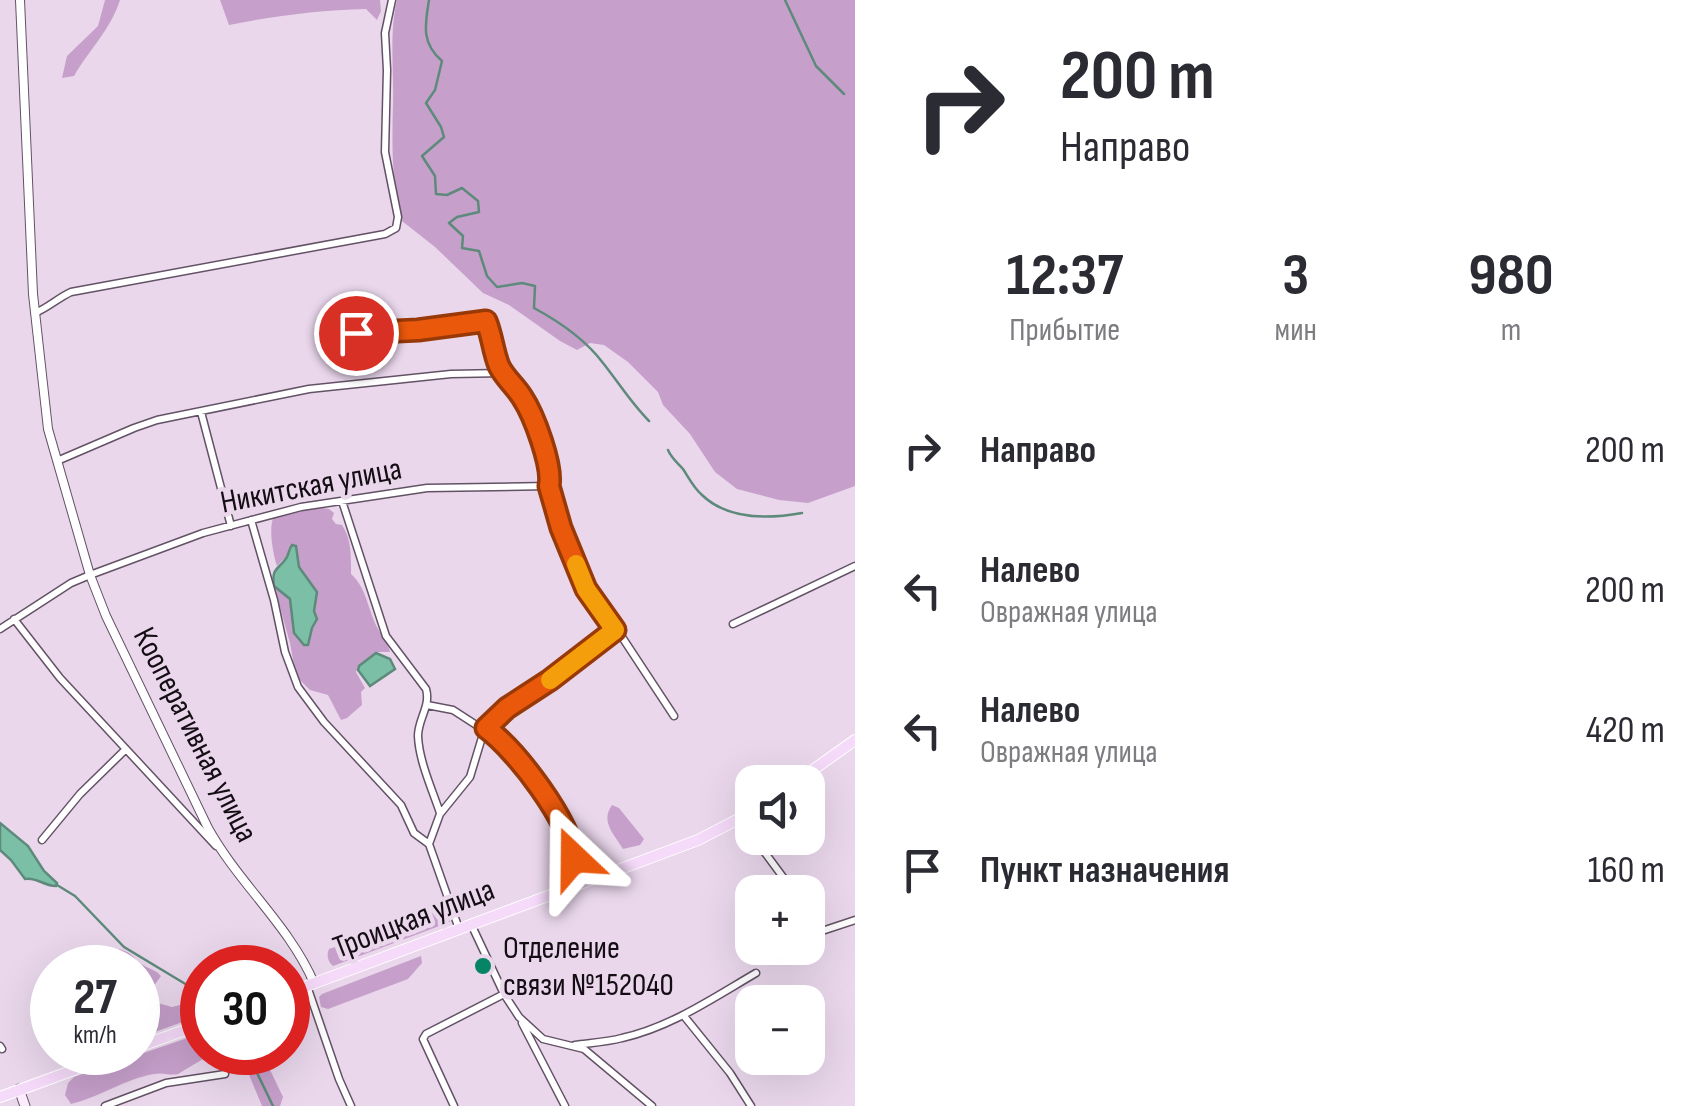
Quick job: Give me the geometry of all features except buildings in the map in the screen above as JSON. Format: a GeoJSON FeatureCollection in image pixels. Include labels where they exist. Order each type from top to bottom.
{"type":"FeatureCollection","features":[{"type":"Feature","properties":{"kind":"main road"},"geometry":{"type":"LineString","coordinates":[[820,765],[855,740]]}},
{"type":"Feature","properties":{"kind":"main road","name":"Троицкая улица"},"geometry":{"type":"LineString","coordinates":[[311,985],[698,840],[735,822]]}},
{"type":"Feature","properties":{"kind":"main road"},"geometry":{"type":"LineString","coordinates":[[0,1096],[60,1075]]}},
{"type":"Feature","properties":{"kind":"main road"},"geometry":{"type":"LineString","coordinates":[[19,1090],[25,1106]]}},
{"type":"Feature","properties":{"kind":"street","name":"Кооперативная улица"},"geometry":{"type":"LineString","coordinates":[[20,0],[35,312],[46,418],[90,575],[219,849],[292,941],[304,960],[311,985]]}},
{"type":"Feature","properties":{"kind":"street"},"geometry":{"type":"LineString","coordinates":[[35,312],[71,292],[385,234],[396,228],[398,217],[386,152],[385,33],[392,0]]}},
{"type":"Feature","properties":{"kind":"street"},"geometry":{"type":"LineString","coordinates":[[356,333],[486,321],[503,373],[532,418],[545,455],[561,528],[586,589],[674,716]]}},
{"type":"Feature","properties":{"kind":"street"},"geometry":{"type":"LineString","coordinates":[[57,461],[157,420],[309,389],[451,374],[503,373]]}},
{"type":"Feature","properties":{"kind":"street"},"geometry":{"type":"LineString","coordinates":[[201,412],[231,526]]}},
{"type":"Feature","properties":{"kind":"street","name":"Никитская улица"},"geometry":{"type":"LineString","coordinates":[[0,628],[90,575],[203,533],[302,506],[427,488],[549,486]]}},
{"type":"Feature","properties":{"kind":"street"},"geometry":{"type":"LineString","coordinates":[[342,501],[386,636],[426,689],[427,705],[418,735],[440,814]]}},
{"type":"Feature","properties":{"kind":"street"},"geometry":{"type":"LineString","coordinates":[[251,520],[285,652],[298,687],[324,722],[401,805],[414,833],[429,844],[465,927],[520,1017],[565,1106]]}},
{"type":"Feature","properties":{"kind":"street"},"geometry":{"type":"LineString","coordinates":[[733,624],[855,566]]}},
{"type":"Feature","properties":{"kind":"street"},"geometry":{"type":"LineString","coordinates":[[14,620],[60,678],[219,849]]}},
{"type":"Feature","properties":{"kind":"street"},"geometry":{"type":"LineString","coordinates":[[429,844],[440,814],[470,777],[485,729],[507,708],[615,630]]}},
{"type":"Feature","properties":{"kind":"street"},"geometry":{"type":"LineString","coordinates":[[427,705],[453,710],[485,729],[520,758],[568,834],[577,886]]}},
{"type":"Feature","properties":{"kind":"street"},"geometry":{"type":"LineString","coordinates":[[42,840],[80,794],[126,749]]}},
{"type":"Feature","properties":{"kind":"street"},"geometry":{"type":"LineString","coordinates":[[825,931],[855,920]]}},
{"type":"Feature","properties":{"kind":"street"},"geometry":{"type":"LineString","coordinates":[[569,1046],[621,1038],[684,1016],[756,973]]}},
{"type":"Feature","properties":{"kind":"street"},"geometry":{"type":"LineString","coordinates":[[311,985],[351,1106]]}},
{"type":"Feature","properties":{"kind":"street"},"geometry":{"type":"LineString","coordinates":[[454,1106],[423,1040],[426,1034],[504,994]]}},
{"type":"Feature","properties":{"kind":"street"},"geometry":{"type":"LineString","coordinates":[[684,1016],[752,1106]]}},
{"type":"Feature","properties":{"kind":"street"},"geometry":{"type":"LineString","coordinates":[[520,1017],[543,1038],[584,1049],[652,1106]]}},
{"type":"Feature","properties":{"kind":"street"},"geometry":{"type":"LineString","coordinates":[[105,1106],[166,1084],[219,1075]]}},
{"type":"Feature","properties":{"kind":"shaded area"},"geometry":{"type":"Polygon","coordinates":[[[105,0],[120,0],[74,76],[62,78],[67,56],[98,26],[105,0]]]}},
{"type":"Feature","properties":{"kind":"shaded area"},"geometry":{"type":"Polygon","coordinates":[[[220,0],[380,0],[381,11],[377,20],[366,9],[297,14],[229,25],[220,0]]]}},
{"type":"Feature","properties":{"kind":"shaded area"},"geometry":{"type":"Polygon","coordinates":[[[397,0],[855,0],[855,486],[808,503],[737,489],[715,472],[690,434],[663,405],[658,392],[628,362],[604,345],[590,343],[577,350],[509,305],[483,293],[402,221],[393,147],[392,38],[397,0]]]}},
{"type":"Feature","properties":{"kind":"shaded area"},"geometry":{"type":"Polygon","coordinates":[[[316,507],[329,509],[336,524],[342,525],[350,549],[351,574],[361,586],[390,652],[376,652],[358,666],[356,672],[365,688],[361,692],[362,705],[341,720],[328,695],[310,690],[296,676],[274,586],[290,599],[294,633],[312,628],[317,619],[317,592],[299,567],[296,546],[277,566],[271,527],[274,516],[316,507]]]}},
{"type":"Feature","properties":{"kind":"shaded area"},"geometry":{"type":"Polygon","coordinates":[[[292,545],[296,546],[299,567],[317,592],[317,619],[308,645],[294,633],[290,599],[274,586],[273,580],[292,545]]]}},
{"type":"Feature","properties":{"kind":"shaded area"},"geometry":{"type":"Polygon","coordinates":[[[376,653],[390,659],[395,669],[370,686],[358,670],[376,653]]]}},
{"type":"Feature","properties":{"kind":"shaded area"},"geometry":{"type":"Polygon","coordinates":[[[612,805],[619,808],[644,839],[640,845],[623,849],[608,822],[612,805]]]}},
{"type":"Feature","properties":{"kind":"shaded area"},"geometry":{"type":"Polygon","coordinates":[[[0,823],[28,846],[56,886],[25,879],[0,850],[0,823]]]}},
{"type":"Feature","properties":{"kind":"shaded area"},"geometry":{"type":"Polygon","coordinates":[[[438,910],[450,917],[450,922],[333,966],[329,960],[329,949],[342,947],[345,954],[352,956],[362,946],[386,938],[395,927],[438,910]]]}},
{"type":"Feature","properties":{"kind":"shaded area"},"geometry":{"type":"Polygon","coordinates":[[[421,956],[422,963],[408,979],[328,1009],[321,1007],[322,994],[421,956]]]}},
{"type":"Feature","properties":{"kind":"shaded area"},"geometry":{"type":"Polygon","coordinates":[[[160,1004],[180,1005],[180,1023],[160,1030],[160,1004]]]}},
{"type":"Feature","properties":{"kind":"shaded area"},"geometry":{"type":"Polygon","coordinates":[[[180,1041],[180,1073],[160,1074],[160,1047],[180,1041]]]}},
{"type":"Feature","properties":{"kind":"shaded area"},"geometry":{"type":"Polygon","coordinates":[[[150,1075],[71,1104],[65,1095],[74,1077],[150,1075]]]}},
{"type":"Feature","properties":{"kind":"shaded area"},"geometry":{"type":"Polygon","coordinates":[[[249,1075],[272,1075],[283,1097],[280,1106],[262,1106],[249,1075]]]}},
{"type":"Feature","properties":{"kind":"waterway"},"geometry":{"type":"LineString","coordinates":[[429,0],[428,40],[442,61],[435,90],[426,103],[444,137],[422,156],[435,176],[436,194],[447,195],[462,188],[478,201],[479,212],[449,223],[463,236],[462,248],[479,251],[487,276],[497,287],[522,283],[535,286],[534,308],[588,346],[649,421]]}},
{"type":"Feature","properties":{"kind":"waterway"},"geometry":{"type":"LineString","coordinates":[[785,0],[816,66],[844,94]]}},
{"type":"Feature","properties":{"kind":"waterway"},"geometry":{"type":"LineString","coordinates":[[668,450],[699,492],[724,509],[763,517],[802,513]]}},
{"type":"Feature","properties":{"kind":"waterway"},"geometry":{"type":"LineString","coordinates":[[57,885],[75,896],[124,947],[180,981]]}},
{"type":"Feature","properties":{"kind":"waterway"},"geometry":{"type":"LineString","coordinates":[[258,1075],[273,1106]]}},
{"type":"Feature","properties":{"kind":"slow traffic"},"geometry":{"type":"LineString","coordinates":[[550,680],[615,630],[586,589],[576,564]]}},
{"type":"Feature","properties":{"kind":"place","name":"Отделение связи №152040"},"geometry":{"type":"Point","coordinates":[483,966]}},
{"type":"Feature","properties":{"kind":"route"},"geometry":{"type":"LineString","coordinates":[[356,333],[486,321],[498,364],[532,418],[545,455],[561,528],[586,589],[615,630],[507,708],[486,728],[520,758],[568,834],[574,858]]}}]}
